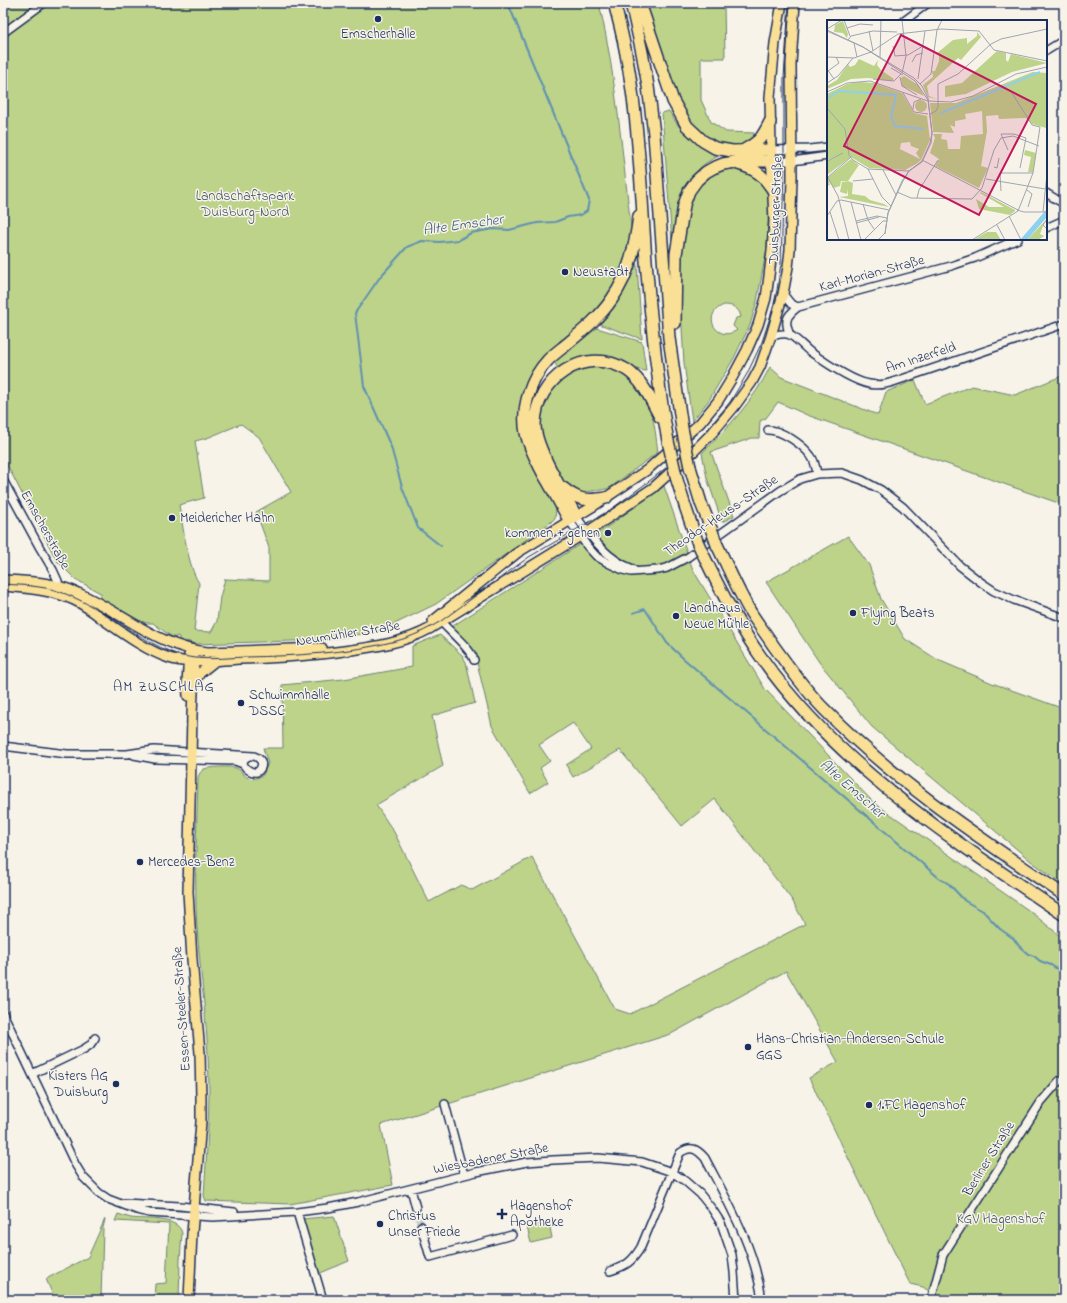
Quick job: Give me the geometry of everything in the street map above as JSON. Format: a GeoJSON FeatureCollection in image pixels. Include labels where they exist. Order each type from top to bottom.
{"type":"FeatureCollection","features":[{"type":"Feature","properties":{"kind":"highway"},"geometry":{"type":"LineString","coordinates":[[614,3],[623,40],[636,121],[646,261],[660,399],[677,480],[697,541],[703,554],[735,618],[761,658],[790,696],[830,739],[887,790],[951,838],[1064,915]]}},
{"type":"Feature","properties":{"kind":"highway"},"geometry":{"type":"LineString","coordinates":[[631,3],[643,58],[653,126],[673,360],[682,428],[690,467],[701,503],[717,545],[751,613],[784,661],[824,708],[860,744],[899,778],[961,824],[1064,895]]}},
{"type":"Feature","properties":{"kind":"highway"},"geometry":{"type":"LineString","coordinates":[[640,3],[673,101],[687,126],[703,141],[715,148],[771,156]]}},
{"type":"Feature","properties":{"kind":"highway"},"geometry":{"type":"LineString","coordinates":[[741,151],[755,144],[770,122]]}},
{"type":"Feature","properties":{"kind":"highway"},"geometry":{"type":"LineString","coordinates":[[672,338],[676,254],[684,205],[689,191],[697,180],[713,168],[723,164],[771,156]]}},
{"type":"Feature","properties":{"kind":"highway"},"geometry":{"type":"LineString","coordinates":[[732,163],[745,166],[756,171],[765,179],[773,190]]}},
{"type":"Feature","properties":{"kind":"highway"},"geometry":{"type":"LineString","coordinates":[[572,518],[531,450],[526,432],[526,402],[532,384],[540,369],[550,358],[587,328],[602,313],[619,288],[633,252],[642,189]]}},
{"type":"Feature","properties":{"kind":"highway"},"geometry":{"type":"LineString","coordinates":[[572,518],[559,485],[538,443],[535,427],[536,412],[540,398],[547,386],[560,373],[570,367],[583,363],[597,362],[611,364],[627,370],[647,392],[665,426]]}},
{"type":"Feature","properties":{"kind":"highway"},"geometry":{"type":"LineString","coordinates":[[559,485],[570,494],[581,499],[591,501],[606,498]]}},
{"type":"Feature","properties":{"kind":"main road","name":"Duisburger Straße"},"geometry":{"type":"LineString","coordinates":[[718,401],[747,350],[758,325],[766,298],[772,252],[773,190],[770,122],[772,74],[782,3]]}},
{"type":"Feature","properties":{"kind":"main road","name":"Duisburger Straße"},"geometry":{"type":"LineString","coordinates":[[734,407],[752,382],[760,367],[772,336],[783,294],[788,267],[790,250],[792,161],[791,64],[795,3]]}},
{"type":"Feature","properties":{"kind":"main road","name":"Neumühler Straße"},"geometry":{"type":"LineString","coordinates":[[3,586],[77,592],[162,639],[191,650],[208,652],[316,648],[360,644],[395,637],[440,620],[468,592],[517,553],[606,498],[647,470],[700,423],[718,401]]}},
{"type":"Feature","properties":{"kind":"main road","name":"Neumühler Straße"},"geometry":{"type":"LineString","coordinates":[[3,580],[43,583],[59,590],[144,646],[170,658],[191,661],[317,655],[361,649],[396,642],[420,634],[440,620],[583,534],[653,488],[713,432],[734,407]]}},
{"type":"Feature","properties":{"kind":"main road","name":"Essen-Steeler-Straße"},"geometry":{"type":"LineString","coordinates":[[189,1300],[193,1212],[201,1122],[201,1071],[188,892],[192,715],[189,701],[191,650]]}},
{"type":"Feature","properties":{"kind":"main road"},"geometry":{"type":"LineString","coordinates":[[170,658],[177,663],[190,684],[215,660]]}},
{"type":"Feature","properties":{"kind":"street"},"geometry":{"type":"LineString","coordinates":[[3,33],[44,3]]}},
{"type":"Feature","properties":{"kind":"street"},"geometry":{"type":"LineString","coordinates":[[905,20],[928,3]]}},
{"type":"Feature","properties":{"kind":"street"},"geometry":{"type":"LineString","coordinates":[[1047,50],[1064,40]]}},
{"type":"Feature","properties":{"kind":"street"},"geometry":{"type":"LineString","coordinates":[[771,156],[792,150],[827,147]]}},
{"type":"Feature","properties":{"kind":"street"},"geometry":{"type":"LineString","coordinates":[[771,156],[792,161],[827,156]]}},
{"type":"Feature","properties":{"kind":"street"},"geometry":{"type":"LineString","coordinates":[[1047,194],[1064,204]]}},
{"type":"Feature","properties":{"kind":"street"},"geometry":{"type":"LineString","coordinates":[[1047,228],[1064,220]]}},
{"type":"Feature","properties":{"kind":"street","name":"Karl-Morian-Straße"},"geometry":{"type":"LineString","coordinates":[[798,307],[951,266],[975,258],[1014,240]]}},
{"type":"Feature","properties":{"kind":"street"},"geometry":{"type":"LineString","coordinates":[[772,336],[782,334],[790,335],[786,324],[787,319],[798,307],[791,304],[783,294]]}},
{"type":"Feature","properties":{"kind":"street","name":"Am Inzerfeld"},"geometry":{"type":"LineString","coordinates":[[790,335],[815,355],[852,378],[868,384],[886,384],[1064,324]]}},
{"type":"Feature","properties":{"kind":"street"},"geometry":{"type":"LineString","coordinates":[[768,430],[778,432],[804,448],[814,462],[817,474]]}},
{"type":"Feature","properties":{"kind":"street","name":"Theodor-Heuss-Straße"},"geometry":{"type":"LineString","coordinates":[[572,518],[596,556],[623,570],[631,572],[658,570],[676,564],[688,557],[780,491],[800,479],[817,474],[842,473],[862,480],[881,490],[903,507],[960,566],[994,591],[1064,618]]}},
{"type":"Feature","properties":{"kind":"street","name":"Emscherstraße"},"geometry":{"type":"LineString","coordinates":[[3,480],[53,570],[59,590]]}},
{"type":"Feature","properties":{"kind":"street"},"geometry":{"type":"LineString","coordinates":[[440,620],[471,653],[474,660]]}},
{"type":"Feature","properties":{"kind":"street"},"geometry":{"type":"LineString","coordinates":[[3,746],[67,754],[127,754],[154,750],[191,756],[235,761],[243,764],[250,772],[257,772],[261,769],[262,764],[259,758],[254,756],[191,756]]}},
{"type":"Feature","properties":{"kind":"street"},"geometry":{"type":"LineString","coordinates":[[243,764],[244,759],[249,756]]}},
{"type":"Feature","properties":{"kind":"street"},"geometry":{"type":"LineString","coordinates":[[3,1013],[32,1074],[84,1049],[95,1038]]}},
{"type":"Feature","properties":{"kind":"street","name":"Wiesbadener Straße"},"geometry":{"type":"LineString","coordinates":[[32,1074],[75,1164],[83,1177],[99,1193],[108,1199],[118,1202],[193,1212],[250,1214],[297,1212],[358,1202],[464,1175],[527,1162],[580,1158],[642,1162],[672,1172],[700,1194],[712,1208],[721,1223],[732,1255],[736,1300]]}},
{"type":"Feature","properties":{"kind":"street","name":"Berliner Straße"},"geometry":{"type":"LineString","coordinates":[[931,1300],[943,1255],[1041,1102],[1060,1081]]}},
{"type":"Feature","properties":{"kind":"street"},"geometry":{"type":"LineString","coordinates":[[446,1104],[464,1175]]}},
{"type":"Feature","properties":{"kind":"street"},"geometry":{"type":"LineString","coordinates":[[610,1271],[620,1268],[633,1259],[641,1247],[680,1153],[689,1148],[694,1148],[700,1151],[705,1158],[744,1235],[758,1276],[762,1300]]}},
{"type":"Feature","properties":{"kind":"street"},"geometry":{"type":"LineString","coordinates":[[410,1189],[416,1208]]}},
{"type":"Feature","properties":{"kind":"street"},"geometry":{"type":"LineString","coordinates":[[297,1212],[323,1300]]}},
{"type":"Feature","properties":{"kind":"street"},"geometry":{"type":"LineString","coordinates":[[421,1226],[430,1258],[512,1235]]}},
{"type":"Feature","properties":{"kind":"green space","name":"Landschaftspark Duisburg-Nord"},"geometry":{"type":"Polygon","coordinates":[[[3,3],[599,3],[615,89],[632,234],[629,251],[616,285],[598,310],[582,326],[546,355],[523,402],[558,509],[556,510],[555,518],[551,522],[436,604],[380,631],[325,640],[195,644],[187,641],[187,643],[179,641],[179,637],[172,637],[153,623],[138,620],[98,597],[102,594],[75,579],[57,561],[3,457],[3,3]],[[241,424],[207,438],[195,441],[204,498],[179,505],[189,557],[195,576],[199,583],[194,631],[211,632],[217,621],[220,597],[225,579],[269,581],[269,548],[256,512],[291,492],[259,437],[241,424]]]}},
{"type":"Feature","properties":{"kind":"green space"},"geometry":{"type":"Polygon","coordinates":[[[644,3],[724,3],[725,58],[701,58],[701,100],[711,122],[726,132],[754,133],[753,142],[743,145],[733,145],[714,141],[698,131],[691,123],[682,110],[677,98],[644,3]]]}},
{"type":"Feature","properties":{"kind":"green space"},"geometry":{"type":"Polygon","coordinates":[[[669,111],[679,127],[690,138],[721,152],[721,155],[708,162],[698,170],[690,180],[681,202],[672,242],[662,113],[669,111]]]}},
{"type":"Feature","properties":{"kind":"green space"},"geometry":{"type":"Polygon","coordinates":[[[728,167],[740,168],[751,172],[767,186],[769,196],[767,247],[757,301],[750,325],[734,358],[709,400],[692,421],[684,363],[680,293],[683,237],[688,208],[693,192],[706,176],[728,167]],[[727,305],[717,309],[713,315],[712,321],[718,331],[723,333],[730,333],[737,330],[733,326],[736,318],[741,317],[737,309],[733,306],[727,305]]]}},
{"type":"Feature","properties":{"kind":"green space"},"geometry":{"type":"Polygon","coordinates":[[[635,264],[637,265],[642,339],[599,324],[613,308],[635,264]]]}},
{"type":"Feature","properties":{"kind":"green space"},"geometry":{"type":"Polygon","coordinates":[[[597,328],[642,342],[646,371],[630,368],[621,363],[558,369],[554,361],[597,328]]]}},
{"type":"Feature","properties":{"kind":"green space"},"geometry":{"type":"Polygon","coordinates":[[[593,366],[616,370],[629,378],[639,389],[652,415],[658,452],[611,487],[604,490],[585,492],[581,494],[564,484],[548,456],[539,426],[540,413],[551,388],[564,377],[583,368],[593,366]]]}},
{"type":"Feature","properties":{"kind":"green space"},"geometry":{"type":"Polygon","coordinates":[[[770,367],[781,377],[878,415],[886,392],[915,380],[925,404],[972,386],[1015,395],[1064,375],[1064,505],[807,415],[778,402],[766,418],[760,421],[759,438],[752,438],[711,452],[734,516],[722,522],[707,478],[702,453],[740,413],[764,379],[770,367]]]}},
{"type":"Feature","properties":{"kind":"green space","name":"KGV Hagenshof"},"geometry":{"type":"Polygon","coordinates":[[[664,486],[693,570],[765,689],[873,802],[1031,912],[1064,939],[1064,1079],[1053,1093],[1064,1083],[1064,1300],[937,1300],[939,1298],[923,1287],[910,1284],[809,1078],[838,1062],[786,971],[671,1034],[381,1125],[393,1185],[290,1204],[206,1201],[204,1196],[209,1070],[196,909],[198,777],[204,769],[220,767],[236,768],[248,778],[255,778],[263,775],[268,763],[263,748],[283,748],[282,685],[344,679],[412,667],[412,646],[440,635],[462,655],[466,662],[475,703],[432,716],[443,766],[376,805],[394,832],[429,902],[461,885],[472,890],[532,857],[615,1009],[630,1014],[805,924],[792,900],[715,799],[682,826],[620,750],[573,777],[566,765],[591,749],[573,723],[539,745],[550,761],[540,768],[548,782],[530,793],[492,726],[475,654],[451,627],[610,525],[664,486]]]}},
{"type":"Feature","properties":{"kind":"green space"},"geometry":{"type":"Polygon","coordinates":[[[848,536],[869,565],[881,599],[905,639],[938,660],[992,683],[1064,709],[1064,885],[1032,862],[872,727],[819,662],[766,582],[848,536]]]}},
{"type":"Feature","properties":{"kind":"green space"},"geometry":{"type":"Polygon","coordinates":[[[118,1214],[131,1218],[168,1221],[179,1228],[182,1233],[179,1300],[154,1300],[155,1284],[166,1283],[169,1224],[115,1221],[118,1214]]]}},
{"type":"Feature","properties":{"kind":"green space"},"geometry":{"type":"Polygon","coordinates":[[[334,1216],[349,1261],[318,1274],[302,1219],[334,1216]]]}},
{"type":"Feature","properties":{"kind":"green space"},"geometry":{"type":"Polygon","coordinates":[[[105,1219],[103,1228],[101,1300],[55,1300],[46,1279],[88,1257],[105,1219]]]}},
{"type":"Feature","properties":{"kind":"green space"},"geometry":{"type":"Polygon","coordinates":[[[549,1222],[552,1238],[531,1243],[527,1227],[549,1222]]]}},
{"type":"Feature","properties":{"kind":"waterway","name":"Alte Emscher"},"geometry":{"type":"LineString","coordinates":[[441,546],[418,528],[402,487],[391,447],[364,386],[355,313],[380,277],[407,247],[422,241],[440,242],[458,240],[471,233],[493,229],[509,230],[537,223],[555,222],[568,217],[581,215],[587,211],[589,200],[508,3]]}},
{"type":"Feature","properties":{"kind":"waterway","name":"Alte Emscher"},"geometry":{"type":"LineString","coordinates":[[633,613],[645,609],[667,643],[684,659],[939,878],[949,884],[965,901],[983,911],[1000,929],[1013,938],[1028,954],[1060,971],[1064,980]]}},
{"type":"Feature","properties":{"kind":"tunnel"},"geometry":{"type":"LineString","coordinates":[[416,1208],[421,1226]]}},
{"type":"Feature","properties":{"kind":"tram line"},"geometry":{"type":"LineString","coordinates":[[3,584],[46,588],[67,594],[103,613],[141,637],[171,652],[189,657],[218,658],[283,656],[360,648],[402,639],[419,633],[441,621],[529,557],[610,510],[648,482],[677,459],[702,436],[730,402],[747,374],[762,342],[773,308],[781,263],[784,171],[784,78],[789,3]]}},
{"type":"Feature","properties":{"kind":"place","name":"Emscherhalle"},"geometry":{"type":"Point","coordinates":[378,19]}},
{"type":"Feature","properties":{"kind":"place","name":"Neustadt"},"geometry":{"type":"Point","coordinates":[565,272]}},
{"type":"Feature","properties":{"kind":"place","name":"Meidericher Hahn"},"geometry":{"type":"Point","coordinates":[172,518]}},
{"type":"Feature","properties":{"kind":"place","name":"kommen + gehen"},"geometry":{"type":"Point","coordinates":[608,533]}},
{"type":"Feature","properties":{"kind":"place","name":"Flying Beats"},"geometry":{"type":"Point","coordinates":[853,613]}},
{"type":"Feature","properties":{"kind":"place","name":"Landhaus Neue Mühle"},"geometry":{"type":"Point","coordinates":[676,616]}},
{"type":"Feature","properties":{"kind":"place","name":"Schwimmhalle DSSC"},"geometry":{"type":"Point","coordinates":[241,703]}},
{"type":"Feature","properties":{"kind":"place","name":"Mercedes-Benz"},"geometry":{"type":"Point","coordinates":[140,862]}},
{"type":"Feature","properties":{"kind":"place","name":"Hans-Christian-Andersen-Schule GGS"},"geometry":{"type":"Point","coordinates":[748,1047]}},
{"type":"Feature","properties":{"kind":"place","name":"Kisters AG Duisburg"},"geometry":{"type":"Point","coordinates":[116,1084]}},
{"type":"Feature","properties":{"kind":"place","name":"1.FC Hagenshof"},"geometry":{"type":"Point","coordinates":[869,1105]}},
{"type":"Feature","properties":{"kind":"place","name":"Hagenshof Apotheke"},"geometry":{"type":"Point","coordinates":[502,1214]}},
{"type":"Feature","properties":{"kind":"place","name":"Christus Unser Friede"},"geometry":{"type":"Point","coordinates":[380,1224]}},
{"type":"Feature","properties":{"kind":"district","name":"AM ZUSCHLAG"},"geometry":{"type":"Point","coordinates":[164,687]}}]}
